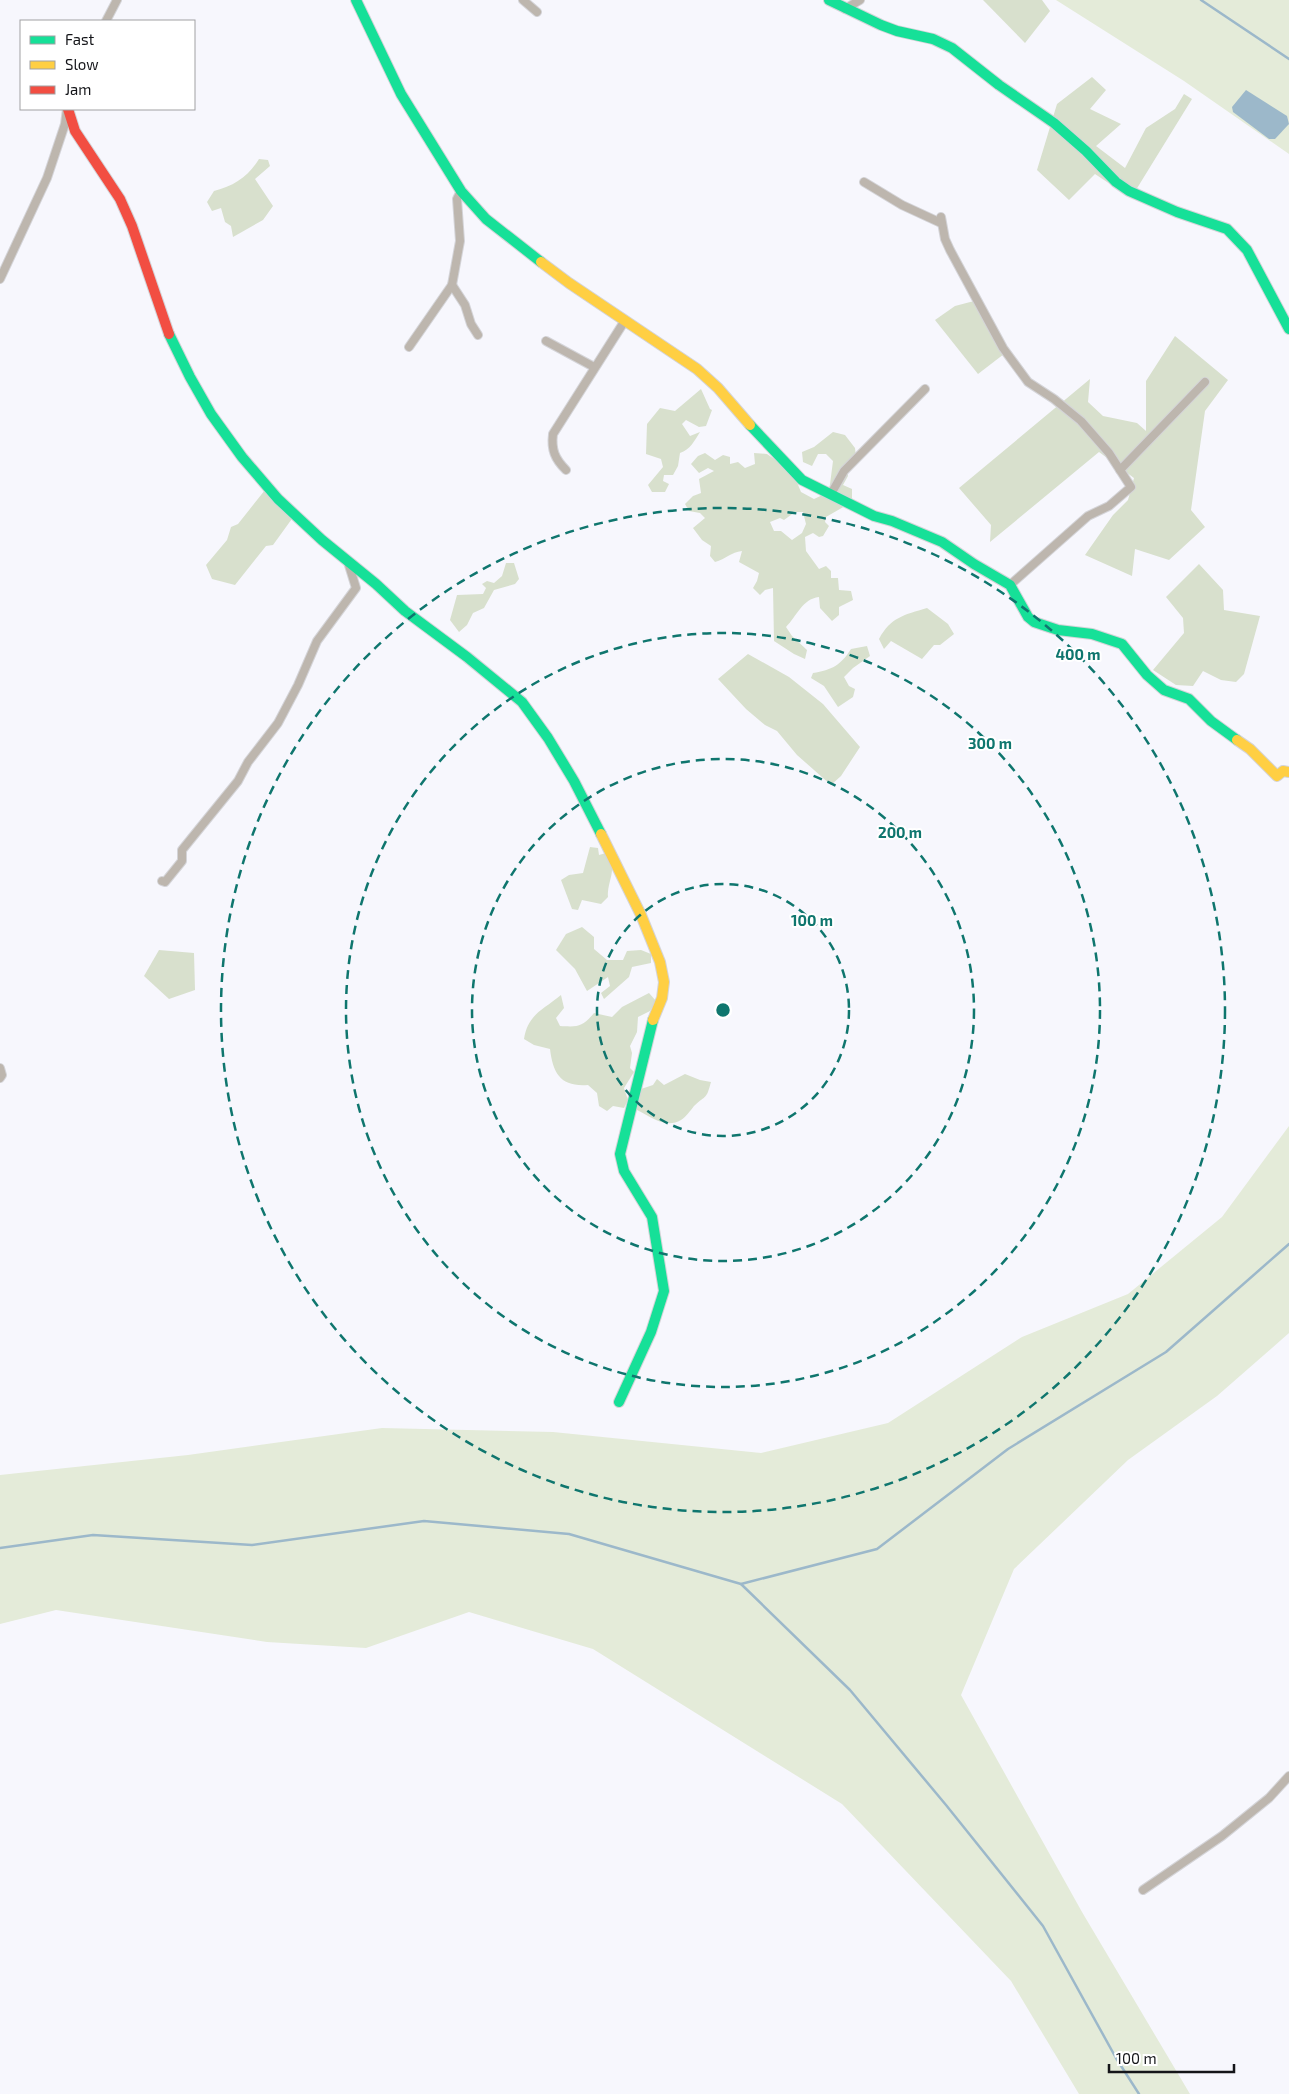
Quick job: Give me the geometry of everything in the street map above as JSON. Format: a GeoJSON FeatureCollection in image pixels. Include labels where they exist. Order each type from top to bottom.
{"type":"FeatureCollection","features":[{"type":"Feature","properties":{"kind":"street"},"geometry":{"type":"LineString","coordinates":[[107,20],[117,0]]}},
{"type":"Feature","properties":{"kind":"street"},"geometry":{"type":"LineString","coordinates":[[356,0],[394,82],[461,192],[477,210],[569,283],[624,322],[704,374],[797,476],[874,516],[892,520],[942,542],[1010,585],[1028,617],[1034,622],[1058,630],[1092,634],[1122,644],[1147,675],[1164,690],[1189,699],[1211,720],[1250,749],[1277,776],[1283,771],[1289,772]]}},
{"type":"Feature","properties":{"kind":"street"},"geometry":{"type":"LineString","coordinates":[[523,0],[537,12]]}},
{"type":"Feature","properties":{"kind":"street"},"geometry":{"type":"LineString","coordinates":[[829,0],[897,31],[933,39],[952,48],[999,85],[1054,123],[1086,151],[1116,182],[1129,191],[1177,212],[1227,229],[1243,244],[1257,267],[1278,312],[1289,329]]}},
{"type":"Feature","properties":{"kind":"street"},"geometry":{"type":"LineString","coordinates":[[845,8],[860,0]]}},
{"type":"Feature","properties":{"kind":"street"},"geometry":{"type":"LineString","coordinates":[[0,279],[47,178],[65,124],[67,110]]}},
{"type":"Feature","properties":{"kind":"street"},"geometry":{"type":"LineString","coordinates":[[67,110],[75,131],[123,206],[132,226],[171,338],[210,414],[242,457],[278,499],[405,611],[510,691],[533,715],[574,781],[595,827],[617,864],[660,962],[664,982],[662,998],[651,1026],[620,1154],[624,1170],[652,1217],[664,1291],[651,1332],[620,1402]]}},
{"type":"Feature","properties":{"kind":"street"},"geometry":{"type":"LineString","coordinates":[[864,182],[902,205],[941,220],[945,239],[967,284],[1014,363],[1028,382],[1054,399],[1081,421],[1104,447],[1131,486],[1109,506],[1088,516],[1010,585]]}},
{"type":"Feature","properties":{"kind":"street"},"geometry":{"type":"LineString","coordinates":[[409,347],[452,285],[460,241],[457,199],[461,192]]}},
{"type":"Feature","properties":{"kind":"street"},"geometry":{"type":"LineString","coordinates":[[452,285],[478,335]]}},
{"type":"Feature","properties":{"kind":"street"},"geometry":{"type":"LineString","coordinates":[[566,470],[554,455],[553,434],[624,322]]}},
{"type":"Feature","properties":{"kind":"street"},"geometry":{"type":"LineString","coordinates":[[546,341],[594,367]]}},
{"type":"Feature","properties":{"kind":"street"},"geometry":{"type":"LineString","coordinates":[[1120,470],[1205,382]]}},
{"type":"Feature","properties":{"kind":"street"},"geometry":{"type":"LineString","coordinates":[[831,494],[844,471],[925,389]]}},
{"type":"Feature","properties":{"kind":"street"},"geometry":{"type":"LineString","coordinates":[[162,881],[165,882],[182,861],[182,850],[238,780],[248,762],[278,723],[298,685],[317,642],[356,588],[348,562]]}},
{"type":"Feature","properties":{"kind":"street"},"geometry":{"type":"LineString","coordinates":[[0,1068],[2,1075],[0,1078]]}},
{"type":"Feature","properties":{"kind":"street"},"geometry":{"type":"LineString","coordinates":[[1143,1890],[1222,1836],[1269,1798],[1289,1776]]}},
{"type":"Feature","properties":{"kind":"green space"},"geometry":{"type":"Polygon","coordinates":[[[983,0],[1042,0],[1050,11],[1025,43],[983,0]]]}},
{"type":"Feature","properties":{"kind":"green space"},"geometry":{"type":"Polygon","coordinates":[[[1056,0],[1289,0],[1289,154],[1184,81],[1056,0]]]}},
{"type":"Feature","properties":{"kind":"green space"},"geometry":{"type":"Polygon","coordinates":[[[1092,77],[1106,90],[1090,109],[1121,124],[1096,146],[1125,168],[1146,128],[1175,109],[1184,94],[1192,99],[1131,198],[1095,174],[1069,200],[1037,170],[1057,104],[1092,77]]]}},
{"type":"Feature","properties":{"kind":"green space"},"geometry":{"type":"Polygon","coordinates":[[[259,159],[268,160],[270,166],[255,179],[273,206],[263,220],[233,237],[231,226],[225,222],[221,208],[212,211],[207,202],[214,191],[228,186],[245,176],[259,159]]]}},
{"type":"Feature","properties":{"kind":"green space"},"geometry":{"type":"Polygon","coordinates":[[[974,301],[1004,354],[978,374],[935,320],[955,306],[974,301]]]}},
{"type":"Feature","properties":{"kind":"green space"},"geometry":{"type":"Polygon","coordinates":[[[1175,336],[1228,380],[1205,411],[1191,510],[1205,527],[1169,560],[1135,549],[1132,576],[1085,555],[1113,515],[1128,500],[1134,478],[1099,452],[990,542],[991,525],[959,488],[1090,379],[1088,402],[1103,416],[1137,423],[1146,431],[1146,381],[1175,336]]]}},
{"type":"Feature","properties":{"kind":"green space"},"geometry":{"type":"Polygon","coordinates":[[[701,389],[712,410],[706,426],[699,427],[686,420],[682,424],[690,436],[700,432],[689,447],[680,453],[678,466],[673,475],[664,475],[663,481],[669,484],[665,492],[652,492],[648,485],[663,467],[661,459],[646,454],[647,424],[660,408],[675,411],[701,389]]]}},
{"type":"Feature","properties":{"kind":"green space"},"geometry":{"type":"Polygon","coordinates":[[[833,432],[845,435],[855,448],[856,457],[846,464],[848,476],[843,485],[852,489],[852,502],[826,517],[825,522],[829,526],[823,536],[819,537],[813,533],[805,537],[806,551],[819,569],[826,566],[831,571],[831,578],[838,578],[839,590],[851,591],[853,600],[839,607],[839,615],[832,621],[820,608],[819,597],[813,598],[804,604],[786,627],[792,636],[807,650],[805,659],[774,641],[773,588],[765,590],[760,595],[753,588],[759,573],[739,562],[742,551],[715,562],[710,556],[711,546],[702,540],[693,528],[705,518],[700,513],[689,511],[685,504],[693,496],[701,493],[699,479],[714,471],[708,468],[699,473],[691,464],[698,456],[705,453],[715,460],[723,455],[730,457],[730,464],[738,462],[745,468],[755,464],[754,453],[767,454],[794,475],[801,492],[814,499],[829,492],[833,461],[826,454],[818,454],[812,466],[803,462],[802,452],[814,447],[833,432]],[[795,512],[784,520],[780,518],[770,522],[774,531],[781,531],[792,540],[802,533],[806,524],[803,512],[795,512]]]}},
{"type":"Feature","properties":{"kind":"green space"},"geometry":{"type":"Polygon","coordinates":[[[265,490],[294,516],[273,545],[266,546],[235,585],[212,579],[206,565],[227,540],[231,527],[238,524],[265,490]]]}},
{"type":"Feature","properties":{"kind":"green space"},"geometry":{"type":"Polygon","coordinates":[[[506,563],[514,563],[519,579],[515,584],[494,590],[484,608],[473,613],[467,625],[459,632],[450,620],[457,595],[483,594],[486,588],[482,584],[487,581],[494,583],[502,576],[506,563]]]}},
{"type":"Feature","properties":{"kind":"green space"},"geometry":{"type":"Polygon","coordinates":[[[1199,564],[1223,590],[1224,610],[1260,616],[1244,674],[1236,682],[1221,680],[1203,671],[1193,686],[1176,685],[1153,670],[1184,633],[1183,618],[1166,597],[1199,564]]]}},
{"type":"Feature","properties":{"kind":"green space"},"geometry":{"type":"Polygon","coordinates":[[[927,608],[948,624],[954,634],[940,645],[934,645],[922,659],[891,641],[884,649],[879,639],[893,621],[927,608]]]}},
{"type":"Feature","properties":{"kind":"green space"},"geometry":{"type":"Polygon","coordinates":[[[867,646],[870,656],[844,677],[849,686],[855,689],[853,697],[838,707],[824,686],[811,678],[813,673],[835,666],[844,659],[851,649],[867,646]]]}},
{"type":"Feature","properties":{"kind":"green space"},"geometry":{"type":"Polygon","coordinates":[[[748,654],[789,677],[823,704],[860,747],[841,776],[831,785],[797,755],[777,731],[765,725],[746,709],[718,679],[748,654]]]}},
{"type":"Feature","properties":{"kind":"green space"},"geometry":{"type":"Polygon","coordinates":[[[590,847],[598,848],[599,855],[606,853],[612,864],[608,897],[601,904],[582,900],[578,910],[572,909],[561,880],[569,875],[583,873],[590,847]]]}},
{"type":"Feature","properties":{"kind":"green space"},"geometry":{"type":"Polygon","coordinates":[[[582,927],[594,937],[594,949],[607,960],[623,960],[627,951],[641,950],[651,954],[651,963],[632,967],[629,977],[604,999],[601,993],[610,986],[608,977],[587,991],[575,969],[556,950],[566,934],[582,927]]]}},
{"type":"Feature","properties":{"kind":"green space"},"geometry":{"type":"Polygon","coordinates":[[[159,950],[194,953],[195,990],[169,999],[144,976],[159,950]]]}},
{"type":"Feature","properties":{"kind":"green space"},"geometry":{"type":"Polygon","coordinates":[[[649,993],[656,1001],[650,1011],[638,1017],[637,1032],[630,1046],[632,1053],[630,1068],[634,1072],[624,1088],[628,1100],[624,1108],[613,1106],[607,1111],[599,1106],[597,1093],[588,1085],[571,1084],[560,1077],[553,1065],[550,1049],[534,1045],[524,1039],[529,1024],[537,1013],[561,995],[564,1008],[556,1018],[560,1026],[572,1026],[583,1024],[594,1013],[612,1017],[622,1007],[649,993]]]}},
{"type":"Feature","properties":{"kind":"green space"},"geometry":{"type":"Polygon","coordinates":[[[685,1074],[711,1082],[706,1096],[683,1119],[664,1123],[637,1110],[638,1095],[641,1089],[653,1085],[657,1079],[664,1085],[685,1074]]]}},
{"type":"Feature","properties":{"kind":"green space"},"geometry":{"type":"Polygon","coordinates":[[[1289,1126],[1289,1333],[1217,1396],[1128,1460],[1014,1569],[961,1695],[1082,1912],[1190,2094],[1079,2094],[1011,1981],[842,1804],[593,1649],[469,1612],[366,1648],[267,1642],[56,1610],[0,1624],[0,1475],[188,1455],[382,1428],[553,1432],[761,1453],[888,1423],[1022,1337],[1128,1294],[1222,1217],[1289,1126]]]}},
{"type":"Feature","properties":{"kind":"water"},"geometry":{"type":"Polygon","coordinates":[[[1246,90],[1287,116],[1289,124],[1275,139],[1269,139],[1233,112],[1232,107],[1246,90]]]}},
{"type":"Feature","properties":{"kind":"waterway"},"geometry":{"type":"LineString","coordinates":[[1201,0],[1289,59]]}},
{"type":"Feature","properties":{"kind":"waterway"},"geometry":{"type":"LineString","coordinates":[[0,1548],[93,1535],[252,1545],[424,1521],[569,1534],[741,1584],[877,1549],[1008,1449],[1166,1352],[1289,1244]]}},
{"type":"Feature","properties":{"kind":"waterway"},"geometry":{"type":"LineString","coordinates":[[741,1584],[850,1690],[946,1805],[1043,1926],[1116,2058],[1139,2094]]}},
{"type":"Feature","properties":{"kind":"traffic: fast"},"geometry":{"type":"LineString","coordinates":[[356,0],[401,94],[461,191],[486,219],[541,262]]}},
{"type":"Feature","properties":{"kind":"traffic: fast"},"geometry":{"type":"LineString","coordinates":[[829,0],[881,25],[897,31],[933,39],[952,48],[999,85],[1054,123],[1086,151],[1116,182],[1129,191],[1177,212],[1227,229],[1247,250],[1289,329]]}},
{"type":"Feature","properties":{"kind":"traffic: fast"},"geometry":{"type":"LineString","coordinates":[[169,334],[211,414],[242,457],[278,499],[322,540],[376,584],[405,611],[467,657],[522,702],[548,738],[574,781],[601,834]]}},
{"type":"Feature","properties":{"kind":"traffic: fast"},"geometry":{"type":"LineString","coordinates":[[750,425],[802,480],[874,516],[892,521],[942,542],[1010,585],[1028,617],[1034,622],[1058,630],[1092,634],[1122,644],[1147,675],[1164,690],[1189,699],[1211,721],[1237,740]]}},
{"type":"Feature","properties":{"kind":"traffic: fast"},"geometry":{"type":"LineString","coordinates":[[619,1402],[651,1332],[664,1291],[652,1217],[624,1171],[620,1154],[653,1020]]}},
{"type":"Feature","properties":{"kind":"traffic: slow"},"geometry":{"type":"LineString","coordinates":[[541,262],[697,369],[718,388],[750,425]]}},
{"type":"Feature","properties":{"kind":"traffic: slow"},"geometry":{"type":"LineString","coordinates":[[1237,740],[1250,749],[1277,776],[1283,771],[1289,772]]}},
{"type":"Feature","properties":{"kind":"traffic: slow"},"geometry":{"type":"LineString","coordinates":[[601,834],[641,915],[660,962],[664,982],[662,998],[653,1020]]}},
{"type":"Feature","properties":{"kind":"traffic: jam"},"geometry":{"type":"LineString","coordinates":[[68,110],[75,131],[120,199],[132,226],[169,334]]}}]}
